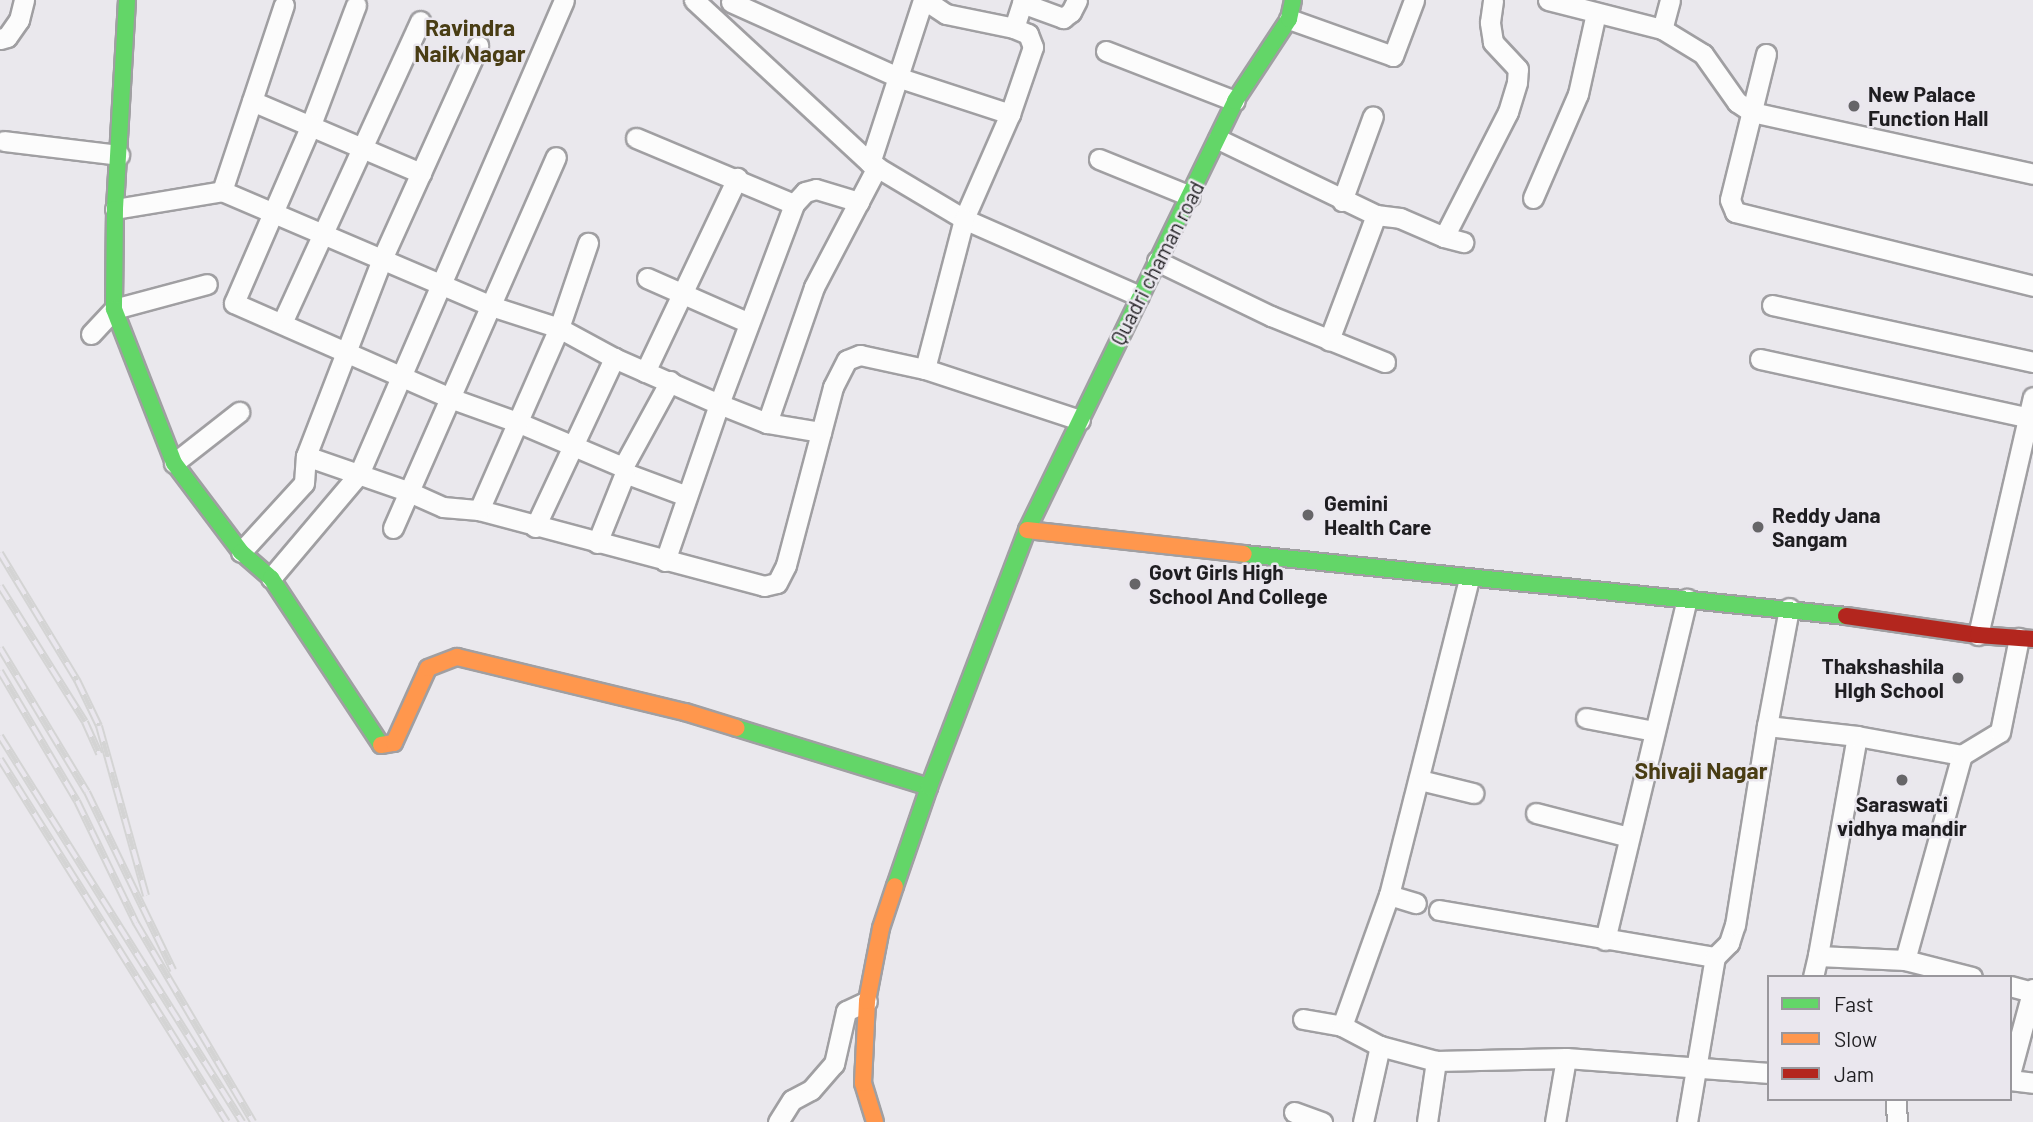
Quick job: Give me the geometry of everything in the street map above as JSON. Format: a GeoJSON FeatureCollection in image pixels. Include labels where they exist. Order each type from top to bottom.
{"type":"FeatureCollection","features":[{"type":"Feature","properties":{"kind":"street"},"geometry":{"type":"LineString","coordinates":[[0,39],[7,37],[19,20],[24,0]]}},
{"type":"Feature","properties":{"kind":"street"},"geometry":{"type":"LineString","coordinates":[[127,0],[115,209],[114,309],[174,463],[241,552],[271,578],[383,746],[394,743],[419,682],[428,668],[457,657],[685,712],[929,787]]}},
{"type":"Feature","properties":{"kind":"street"},"geometry":{"type":"LineString","coordinates":[[271,578],[359,474],[564,0]]}},
{"type":"Feature","properties":{"kind":"street"},"geometry":{"type":"LineString","coordinates":[[694,0],[874,165],[964,219],[1139,296]]}},
{"type":"Feature","properties":{"kind":"street"},"geometry":{"type":"LineString","coordinates":[[767,423],[814,287],[859,202],[874,165],[924,0],[946,14],[1014,28],[1028,34],[1033,47],[1010,114],[964,219],[925,369]]}},
{"type":"Feature","properties":{"kind":"street"},"geometry":{"type":"LineString","coordinates":[[1014,28],[1023,2],[1063,18],[1071,12],[1077,0]]}},
{"type":"Feature","properties":{"kind":"street"},"geometry":{"type":"LineString","coordinates":[[1291,9],[1393,56],[1414,0]]}},
{"type":"Feature","properties":{"kind":"street"},"geometry":{"type":"LineString","coordinates":[[1218,139],[1342,201],[1376,215],[1400,218],[1453,239],[1508,112],[1517,82],[1518,69],[1493,42],[1490,22],[1493,0]]}},
{"type":"Feature","properties":{"kind":"street"},"geometry":{"type":"LineString","coordinates":[[1548,0],[1662,29],[1703,54],[1737,102],[1752,112],[2033,174]]}},
{"type":"Feature","properties":{"kind":"street"},"geometry":{"type":"LineString","coordinates":[[1662,29],[1670,0]]}},
{"type":"Feature","properties":{"kind":"street"},"geometry":{"type":"LineString","coordinates":[[721,26],[732,1],[900,78],[1010,114]]}},
{"type":"Feature","properties":{"kind":"street"},"geometry":{"type":"LineString","coordinates":[[222,191],[284,5]]}},
{"type":"Feature","properties":{"kind":"street"},"geometry":{"type":"LineString","coordinates":[[356,5],[311,125],[234,303],[450,398],[517,422],[687,496]]}},
{"type":"Feature","properties":{"kind":"street","name":"Quadri chaman road"},"geometry":{"type":"LineString","coordinates":[[874,1122],[863,1083],[867,1001],[881,928],[929,787],[1027,530],[1218,139],[1234,101],[1291,9]]}},
{"type":"Feature","properties":{"kind":"street"},"geometry":{"type":"LineString","coordinates":[[1533,198],[1578,94],[1595,13]]}},
{"type":"Feature","properties":{"kind":"street"},"geometry":{"type":"LineString","coordinates":[[282,323],[420,21]]}},
{"type":"Feature","properties":{"kind":"street"},"geometry":{"type":"LineString","coordinates":[[241,552],[304,482],[306,456],[382,260],[478,46]]}},
{"type":"Feature","properties":{"kind":"street"},"geometry":{"type":"LineString","coordinates":[[1107,51],[1234,101]]}},
{"type":"Feature","properties":{"kind":"street"},"geometry":{"type":"LineString","coordinates":[[1766,54],[1730,200],[1735,212],[2033,286]]}},
{"type":"Feature","properties":{"kind":"street"},"geometry":{"type":"LineString","coordinates":[[252,101],[421,173]]}},
{"type":"Feature","properties":{"kind":"street"},"geometry":{"type":"LineString","coordinates":[[1342,201],[1373,116]]}},
{"type":"Feature","properties":{"kind":"street"},"geometry":{"type":"LineString","coordinates":[[636,138],[794,204]]}},
{"type":"Feature","properties":{"kind":"street"},"geometry":{"type":"LineString","coordinates":[[4,141],[119,155]]}},
{"type":"Feature","properties":{"kind":"street"},"geometry":{"type":"LineString","coordinates":[[393,528],[407,491],[556,158]]}},
{"type":"Feature","properties":{"kind":"street"},"geometry":{"type":"LineString","coordinates":[[1099,159],[1190,196]]}},
{"type":"Feature","properties":{"kind":"street"},"geometry":{"type":"LineString","coordinates":[[645,372],[737,178]]}},
{"type":"Feature","properties":{"kind":"street"},"geometry":{"type":"LineString","coordinates":[[665,561],[719,404],[794,204],[805,192],[816,189],[859,202]]}},
{"type":"Feature","properties":{"kind":"street"},"geometry":{"type":"LineString","coordinates":[[115,209],[222,191],[491,306],[559,328],[614,358],[719,404],[767,423],[821,432]]}},
{"type":"Feature","properties":{"kind":"street"},"geometry":{"type":"LineString","coordinates":[[1329,340],[1376,215]]}},
{"type":"Feature","properties":{"kind":"street"},"geometry":{"type":"LineString","coordinates":[[479,510],[559,328],[588,243]]}},
{"type":"Feature","properties":{"kind":"street"},"geometry":{"type":"LineString","coordinates":[[1157,261],[1271,316],[1385,362]]}},
{"type":"Feature","properties":{"kind":"street"},"geometry":{"type":"LineString","coordinates":[[647,278],[749,323]]}},
{"type":"Feature","properties":{"kind":"street"},"geometry":{"type":"LineString","coordinates":[[91,334],[114,309],[207,284]]}},
{"type":"Feature","properties":{"kind":"street"},"geometry":{"type":"LineString","coordinates":[[1772,305],[2033,362]]}},
{"type":"Feature","properties":{"kind":"street"},"geometry":{"type":"LineString","coordinates":[[306,456],[407,491],[443,507],[479,510],[764,586],[777,583],[786,565],[833,387],[846,360],[860,355],[925,369],[1080,420]]}},
{"type":"Feature","properties":{"kind":"street"},"geometry":{"type":"LineString","coordinates":[[535,527],[614,358]]}},
{"type":"Feature","properties":{"kind":"street"},"geometry":{"type":"LineString","coordinates":[[1760,359],[2027,417]]}},
{"type":"Feature","properties":{"kind":"street"},"geometry":{"type":"LineString","coordinates":[[597,543],[624,470],[670,381]]}},
{"type":"Feature","properties":{"kind":"street"},"geometry":{"type":"LineString","coordinates":[[1978,635],[2033,397]]}},
{"type":"Feature","properties":{"kind":"street"},"geometry":{"type":"LineString","coordinates":[[174,463],[239,412]]}},
{"type":"Feature","properties":{"kind":"street"},"geometry":{"type":"LineString","coordinates":[[1027,530],[1469,579],[1788,608],[1978,635],[2026,638],[2000,732],[1962,755],[1857,736],[1767,726]]}},
{"type":"Feature","properties":{"kind":"street"},"geometry":{"type":"LineString","coordinates":[[1342,1026],[1389,895],[1469,579]]}},
{"type":"Feature","properties":{"kind":"street"},"geometry":{"type":"LineString","coordinates":[[1605,940],[1686,599]]}},
{"type":"Feature","properties":{"kind":"street"},"geometry":{"type":"LineString","coordinates":[[1687,1122],[1715,957],[1729,943],[1735,926],[1788,608]]}},
{"type":"Feature","properties":{"kind":"street"},"geometry":{"type":"LineString","coordinates":[[1586,718],[1654,731]]}},
{"type":"Feature","properties":{"kind":"street"},"geometry":{"type":"LineString","coordinates":[[1813,975],[1857,736]]}},
{"type":"Feature","properties":{"kind":"street"},"geometry":{"type":"LineString","coordinates":[[1905,960],[1962,755]]}},
{"type":"Feature","properties":{"kind":"street"},"geometry":{"type":"LineString","coordinates":[[1420,779],[1473,793]]}},
{"type":"Feature","properties":{"kind":"street"},"geometry":{"type":"LineString","coordinates":[[1536,813],[1629,838]]}},
{"type":"Feature","properties":{"kind":"street"},"geometry":{"type":"LineString","coordinates":[[1389,895],[1416,903]]}},
{"type":"Feature","properties":{"kind":"street"},"geometry":{"type":"LineString","coordinates":[[1439,910],[1715,957]]}},
{"type":"Feature","properties":{"kind":"street"},"geometry":{"type":"LineString","coordinates":[[1818,956],[1905,960],[1964,975]]}},
{"type":"Feature","properties":{"kind":"street"},"geometry":{"type":"LineString","coordinates":[[2012,986],[2033,990],[2012,1067]]}},
{"type":"Feature","properties":{"kind":"street"},"geometry":{"type":"LineString","coordinates":[[778,1122],[792,1100],[811,1090],[834,1065],[846,1011],[867,1001]]}},
{"type":"Feature","properties":{"kind":"street"},"geometry":{"type":"LineString","coordinates":[[1303,1019],[1342,1026],[1380,1046],[1436,1060],[1566,1058],[1767,1073]]}},
{"type":"Feature","properties":{"kind":"street"},"geometry":{"type":"LineString","coordinates":[[1363,1122],[1380,1046]]}},
{"type":"Feature","properties":{"kind":"street"},"geometry":{"type":"LineString","coordinates":[[1555,1122],[1566,1058]]}},
{"type":"Feature","properties":{"kind":"street"},"geometry":{"type":"LineString","coordinates":[[1427,1122],[1436,1060]]}},
{"type":"Feature","properties":{"kind":"street"},"geometry":{"type":"LineString","coordinates":[[2012,1080],[2033,1083]]}},
{"type":"Feature","properties":{"kind":"street"},"geometry":{"type":"LineString","coordinates":[[1896,1101],[1897,1122]]}},
{"type":"Feature","properties":{"kind":"street"},"geometry":{"type":"LineString","coordinates":[[1294,1112],[1322,1122]]}},
{"type":"Feature","properties":{"kind":"railway"},"geometry":{"type":"LineString","coordinates":[[0,553],[77,680],[99,726],[146,896]]}},
{"type":"Feature","properties":{"kind":"railway"},"geometry":{"type":"LineString","coordinates":[[0,586],[85,722],[99,754]]}},
{"type":"Feature","properties":{"kind":"railway"},"geometry":{"type":"LineString","coordinates":[[0,648],[87,792],[173,970]]}},
{"type":"Feature","properties":{"kind":"railway"},"geometry":{"type":"LineString","coordinates":[[0,671],[77,801],[136,923],[253,1122]]}},
{"type":"Feature","properties":{"kind":"railway"},"geometry":{"type":"LineString","coordinates":[[0,736],[242,1122]]}},
{"type":"Feature","properties":{"kind":"railway"},"geometry":{"type":"LineString","coordinates":[[0,759],[227,1122]]}},
{"type":"Feature","properties":{"kind":"traffic: fast"},"geometry":{"type":"LineString","coordinates":[[127,0],[115,209],[114,309],[174,463],[241,552],[271,578],[381,745]]}},
{"type":"Feature","properties":{"kind":"traffic: fast"},"geometry":{"type":"LineString","coordinates":[[895,886],[929,787],[1027,530],[1235,101],[1289,19],[1293,0]]}},
{"type":"Feature","properties":{"kind":"traffic: fast"},"geometry":{"type":"LineString","coordinates":[[1244,554],[1846,616]]}},
{"type":"Feature","properties":{"kind":"traffic: fast"},"geometry":{"type":"LineString","coordinates":[[737,728],[929,787]]}},
{"type":"Feature","properties":{"kind":"traffic: slow"},"geometry":{"type":"LineString","coordinates":[[1027,530],[1244,554]]}},
{"type":"Feature","properties":{"kind":"traffic: slow"},"geometry":{"type":"LineString","coordinates":[[381,745],[394,743],[428,668],[457,657],[685,712],[737,728]]}},
{"type":"Feature","properties":{"kind":"traffic: slow"},"geometry":{"type":"LineString","coordinates":[[875,1122],[863,1083],[867,1001],[881,928],[895,886]]}},
{"type":"Feature","properties":{"kind":"traffic: jam"},"geometry":{"type":"LineString","coordinates":[[1846,616],[1978,635],[2033,639]]}},
{"type":"Feature","properties":{"kind":"place","name":"New Palace Function Hall"},"geometry":{"type":"Point","coordinates":[1854,106]}},
{"type":"Feature","properties":{"kind":"place","name":"Gemini Health Care"},"geometry":{"type":"Point","coordinates":[1308,515]}},
{"type":"Feature","properties":{"kind":"place","name":"Reddy Jana Sangam"},"geometry":{"type":"Point","coordinates":[1758,527]}},
{"type":"Feature","properties":{"kind":"place","name":"Govt Girls High School And College"},"geometry":{"type":"Point","coordinates":[1135,584]}},
{"type":"Feature","properties":{"kind":"place","name":"Thakshashila HIgh School"},"geometry":{"type":"Point","coordinates":[1958,678]}},
{"type":"Feature","properties":{"kind":"place","name":"Saraswati vidhya mandir"},"geometry":{"type":"Point","coordinates":[1902,780]}},
{"type":"Feature","properties":{"kind":"district","name":"Ravindra Naik Nagar"},"geometry":{"type":"Point","coordinates":[470,40]}},
{"type":"Feature","properties":{"kind":"district","name":"Shivaji Nagar"},"geometry":{"type":"Point","coordinates":[1701,770]}}]}
